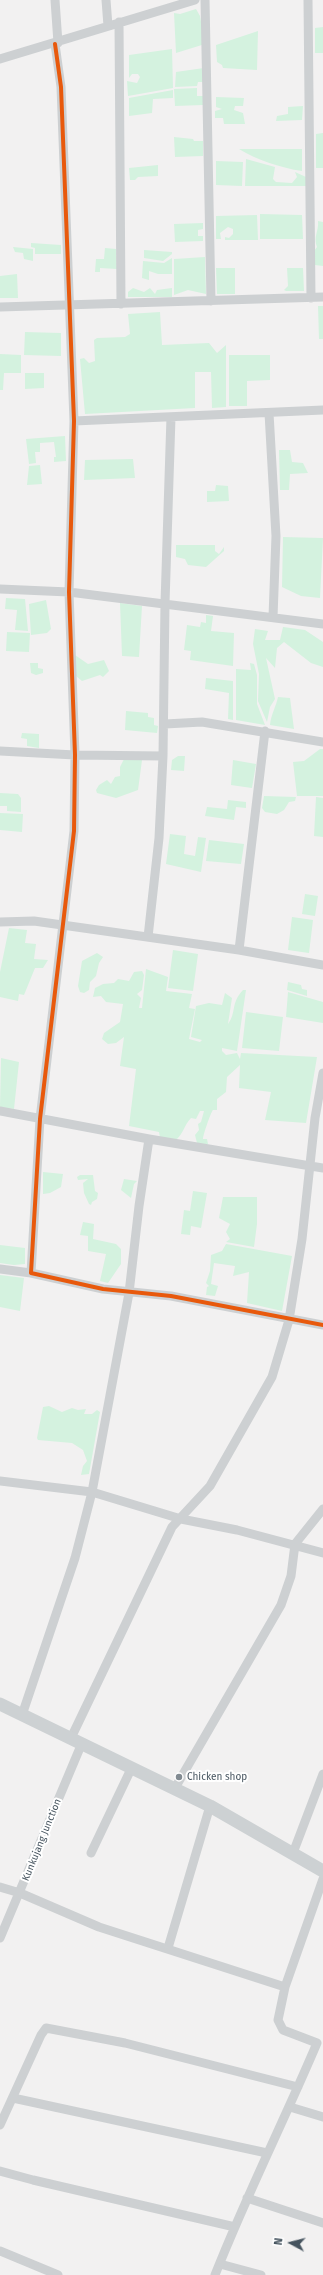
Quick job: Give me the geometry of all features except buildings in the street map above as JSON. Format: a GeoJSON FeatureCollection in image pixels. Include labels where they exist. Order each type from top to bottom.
{"type":"FeatureCollection","features":[{"type":"Feature","properties":{"kind":"street"},"geometry":{"type":"LineString","coordinates":[[31,1273],[40,1119],[74,831],[75,755],[69,592],[74,422],[70,305],[55,0]]}},
{"type":"Feature","properties":{"kind":"street"},"geometry":{"type":"LineString","coordinates":[[106,0],[108,26]]}},
{"type":"Feature","properties":{"kind":"street"},"geometry":{"type":"LineString","coordinates":[[0,59],[57,43],[183,1],[195,0]]}},
{"type":"Feature","properties":{"kind":"street"},"geometry":{"type":"LineString","coordinates":[[205,0],[211,301]]}},
{"type":"Feature","properties":{"kind":"street"},"geometry":{"type":"LineString","coordinates":[[308,0],[311,298]]}},
{"type":"Feature","properties":{"kind":"street"},"geometry":{"type":"LineString","coordinates":[[119,22],[122,304]]}},
{"type":"Feature","properties":{"kind":"street"},"geometry":{"type":"LineString","coordinates":[[0,307],[323,297]]}},
{"type":"Feature","properties":{"kind":"street"},"geometry":{"type":"LineString","coordinates":[[74,422],[323,410]]}},
{"type":"Feature","properties":{"kind":"street"},"geometry":{"type":"LineString","coordinates":[[269,413],[276,536],[273,617]]}},
{"type":"Feature","properties":{"kind":"street"},"geometry":{"type":"LineString","coordinates":[[148,937],[159,838],[163,756],[165,603],[171,417]]}},
{"type":"Feature","properties":{"kind":"street"},"geometry":{"type":"LineString","coordinates":[[0,589],[69,592],[323,624]]}},
{"type":"Feature","properties":{"kind":"street"},"geometry":{"type":"LineString","coordinates":[[164,724],[202,722],[265,731],[323,742]]}},
{"type":"Feature","properties":{"kind":"street"},"geometry":{"type":"LineString","coordinates":[[239,950],[265,731]]}},
{"type":"Feature","properties":{"kind":"street"},"geometry":{"type":"LineString","coordinates":[[0,751],[75,755],[163,756]]}},
{"type":"Feature","properties":{"kind":"street"},"geometry":{"type":"LineString","coordinates":[[0,922],[34,921],[239,950],[323,965]]}},
{"type":"Feature","properties":{"kind":"street","name":"Kunkujang Junction"},"geometry":{"type":"LineString","coordinates":[[0,1938],[20,1893],[77,1740],[172,1527],[210,1486],[272,1377],[289,1320],[302,1239],[310,1166],[323,1073]]}},
{"type":"Feature","properties":{"kind":"street"},"geometry":{"type":"LineString","coordinates":[[0,1111],[149,1139],[323,1168]]}},
{"type":"Feature","properties":{"kind":"street"},"geometry":{"type":"LineString","coordinates":[[22,1715],[75,1558],[92,1492],[129,1293],[139,1206],[149,1139]]}},
{"type":"Feature","properties":{"kind":"street"},"geometry":{"type":"LineString","coordinates":[[0,1269],[31,1273],[129,1293],[171,1296],[289,1320],[323,1325]]}},
{"type":"Feature","properties":{"kind":"street"},"geometry":{"type":"LineString","coordinates":[[0,1481],[92,1492],[181,1519],[295,1544],[323,1552]]}},
{"type":"Feature","properties":{"kind":"street"},"geometry":{"type":"LineString","coordinates":[[175,1788],[281,1606],[292,1576],[295,1544],[323,1509]]}},
{"type":"Feature","properties":{"kind":"street"},"geometry":{"type":"LineString","coordinates":[[0,1704],[77,1740],[210,1806],[293,1852],[323,1871]]}},
{"type":"Feature","properties":{"kind":"street"},"geometry":{"type":"LineString","coordinates":[[91,1852],[132,1767]]}},
{"type":"Feature","properties":{"kind":"street"},"geometry":{"type":"LineString","coordinates":[[293,1852],[323,1774]]}},
{"type":"Feature","properties":{"kind":"street"},"geometry":{"type":"LineString","coordinates":[[168,1948],[210,1806]]}},
{"type":"Feature","properties":{"kind":"street"},"geometry":{"type":"LineString","coordinates":[[215,2275],[267,2153],[320,2044],[283,2030],[278,2020],[285,1987],[323,1880]]}},
{"type":"Feature","properties":{"kind":"street"},"geometry":{"type":"LineString","coordinates":[[0,1887],[20,1893],[99,1927],[285,1987]]}},
{"type":"Feature","properties":{"kind":"street"},"geometry":{"type":"LineString","coordinates":[[0,2124],[41,2034],[46,2028],[125,2043],[298,2087]]}},
{"type":"Feature","properties":{"kind":"street"},"geometry":{"type":"LineString","coordinates":[[13,2098],[267,2153]]}},
{"type":"Feature","properties":{"kind":"street"},"geometry":{"type":"LineString","coordinates":[[290,2107],[323,2117]]}},
{"type":"Feature","properties":{"kind":"street"},"geometry":{"type":"LineString","coordinates":[[0,2171],[235,2227]]}},
{"type":"Feature","properties":{"kind":"street"},"geometry":{"type":"LineString","coordinates":[[248,2198],[323,2223]]}},
{"type":"Feature","properties":{"kind":"street"},"geometry":{"type":"LineString","coordinates":[[0,2251],[58,2275]]}},
{"type":"Feature","properties":{"kind":"street"},"geometry":{"type":"LineString","coordinates":[[220,2264],[261,2275]]}},
{"type":"Feature","properties":{"kind":"green space"},"geometry":{"type":"Polygon","coordinates":[[[196,9],[200,16],[205,44],[176,53],[174,13],[180,14],[196,9]]]}},
{"type":"Feature","properties":{"kind":"green space"},"geometry":{"type":"Polygon","coordinates":[[[323,27],[323,53],[315,53],[315,28],[323,27]]]}},
{"type":"Feature","properties":{"kind":"green space"},"geometry":{"type":"Polygon","coordinates":[[[258,31],[257,70],[223,68],[222,65],[217,62],[216,45],[258,31]]]}},
{"type":"Feature","properties":{"kind":"green space"},"geometry":{"type":"Polygon","coordinates":[[[172,49],[173,88],[128,96],[127,81],[137,83],[140,77],[138,74],[132,74],[129,78],[129,55],[172,49]]]}},
{"type":"Feature","properties":{"kind":"green space"},"geometry":{"type":"Polygon","coordinates":[[[204,68],[204,82],[198,82],[197,86],[175,87],[176,72],[204,68]]]}},
{"type":"Feature","properties":{"kind":"green space"},"geometry":{"type":"Polygon","coordinates":[[[197,88],[197,96],[203,96],[203,105],[175,106],[174,89],[197,88]]]}},
{"type":"Feature","properties":{"kind":"green space"},"geometry":{"type":"Polygon","coordinates":[[[173,90],[173,98],[153,99],[152,113],[129,116],[129,98],[173,90]]]}},
{"type":"Feature","properties":{"kind":"green space"},"geometry":{"type":"Polygon","coordinates":[[[216,97],[244,98],[243,106],[235,106],[234,110],[243,113],[245,124],[224,124],[223,118],[215,118],[215,111],[222,109],[216,107],[216,97]]]}},
{"type":"Feature","properties":{"kind":"green space"},"geometry":{"type":"Polygon","coordinates":[[[303,106],[302,120],[276,121],[277,116],[288,114],[288,107],[303,106]]]}},
{"type":"Feature","properties":{"kind":"green space"},"geometry":{"type":"Polygon","coordinates":[[[323,133],[323,168],[316,168],[316,134],[323,133]]]}},
{"type":"Feature","properties":{"kind":"green space"},"geometry":{"type":"Polygon","coordinates":[[[174,137],[193,139],[194,141],[203,141],[203,156],[175,157],[174,137]]]}},
{"type":"Feature","properties":{"kind":"green space"},"geometry":{"type":"Polygon","coordinates":[[[239,149],[302,149],[302,171],[269,163],[253,157],[239,149]]]}},
{"type":"Feature","properties":{"kind":"green space"},"geometry":{"type":"Polygon","coordinates":[[[246,159],[275,167],[273,179],[276,182],[292,183],[297,177],[295,172],[306,177],[307,186],[245,186],[246,159]]]}},
{"type":"Feature","properties":{"kind":"green space"},"geometry":{"type":"Polygon","coordinates":[[[216,161],[243,162],[242,186],[216,185],[216,161]]]}},
{"type":"Feature","properties":{"kind":"green space"},"geometry":{"type":"Polygon","coordinates":[[[158,165],[158,176],[138,177],[135,180],[130,180],[129,168],[158,165]]]}},
{"type":"Feature","properties":{"kind":"green space"},"geometry":{"type":"Polygon","coordinates":[[[260,214],[302,215],[303,239],[260,239],[260,214]]]}},
{"type":"Feature","properties":{"kind":"green space"},"geometry":{"type":"Polygon","coordinates":[[[257,215],[258,240],[225,240],[225,237],[229,238],[233,234],[233,229],[228,227],[220,233],[221,239],[216,239],[216,216],[257,215]]]}},
{"type":"Feature","properties":{"kind":"green space"},"geometry":{"type":"Polygon","coordinates":[[[318,221],[323,222],[323,266],[315,265],[314,251],[317,247],[316,237],[318,221]]]}},
{"type":"Feature","properties":{"kind":"green space"},"geometry":{"type":"Polygon","coordinates":[[[203,223],[203,229],[198,230],[198,236],[203,236],[203,241],[175,242],[174,224],[203,223]]]}},
{"type":"Feature","properties":{"kind":"green space"},"geometry":{"type":"Polygon","coordinates":[[[31,243],[61,245],[61,254],[35,254],[35,248],[31,247],[31,243]]]}},
{"type":"Feature","properties":{"kind":"green space"},"geometry":{"type":"Polygon","coordinates":[[[13,247],[33,249],[33,261],[24,259],[23,253],[15,252],[13,247]]]}},
{"type":"Feature","properties":{"kind":"green space"},"geometry":{"type":"Polygon","coordinates":[[[105,248],[116,249],[117,269],[100,268],[100,272],[95,272],[96,259],[104,259],[105,248]]]}},
{"type":"Feature","properties":{"kind":"green space"},"geometry":{"type":"Polygon","coordinates":[[[144,250],[172,252],[172,254],[163,261],[144,258],[144,250]]]}},
{"type":"Feature","properties":{"kind":"green space"},"geometry":{"type":"Polygon","coordinates":[[[205,257],[206,294],[188,290],[174,295],[174,259],[205,257]]]}},
{"type":"Feature","properties":{"kind":"green space"},"geometry":{"type":"Polygon","coordinates":[[[172,258],[172,274],[158,274],[149,271],[149,280],[142,278],[143,261],[164,263],[172,258]]]}},
{"type":"Feature","properties":{"kind":"green space"},"geometry":{"type":"Polygon","coordinates":[[[216,268],[235,268],[235,294],[217,294],[216,268]]]}},
{"type":"Feature","properties":{"kind":"green space"},"geometry":{"type":"Polygon","coordinates":[[[287,268],[303,268],[304,291],[284,290],[288,286],[287,268]]]}},
{"type":"Feature","properties":{"kind":"green space"},"geometry":{"type":"Polygon","coordinates":[[[17,274],[18,298],[0,298],[0,276],[17,274]]]}},
{"type":"Feature","properties":{"kind":"green space"},"geometry":{"type":"Polygon","coordinates":[[[133,288],[144,292],[150,288],[155,294],[157,290],[172,288],[172,297],[128,297],[128,292],[133,288]]]}},
{"type":"Feature","properties":{"kind":"green space"},"geometry":{"type":"Polygon","coordinates":[[[318,306],[323,306],[323,339],[319,339],[318,306]]]}},
{"type":"Feature","properties":{"kind":"green space"},"geometry":{"type":"Polygon","coordinates":[[[160,312],[162,345],[209,343],[217,353],[226,345],[226,407],[212,408],[211,372],[195,372],[195,408],[85,414],[80,359],[84,358],[89,363],[95,361],[94,340],[97,338],[125,337],[130,334],[128,314],[160,312]]]}},
{"type":"Feature","properties":{"kind":"green space"},"geometry":{"type":"Polygon","coordinates":[[[25,332],[61,333],[61,356],[24,355],[25,332]]]}},
{"type":"Feature","properties":{"kind":"green space"},"geometry":{"type":"Polygon","coordinates":[[[0,354],[21,355],[21,373],[4,373],[3,390],[0,390],[0,354]]]}},
{"type":"Feature","properties":{"kind":"green space"},"geometry":{"type":"Polygon","coordinates":[[[229,355],[270,355],[270,380],[247,381],[247,406],[229,406],[229,355]]]}},
{"type":"Feature","properties":{"kind":"green space"},"geometry":{"type":"Polygon","coordinates":[[[25,373],[44,373],[44,388],[25,389],[25,373]]]}},
{"type":"Feature","properties":{"kind":"green space"},"geometry":{"type":"Polygon","coordinates":[[[65,436],[66,461],[54,462],[54,457],[56,457],[54,442],[40,443],[40,452],[35,452],[36,463],[29,464],[26,439],[65,436]]]}},
{"type":"Feature","properties":{"kind":"green space"},"geometry":{"type":"Polygon","coordinates":[[[279,450],[290,450],[292,462],[303,463],[308,473],[290,474],[289,490],[280,490],[279,450]]]}},
{"type":"Feature","properties":{"kind":"green space"},"geometry":{"type":"Polygon","coordinates":[[[133,459],[135,478],[84,480],[85,460],[133,459]]]}},
{"type":"Feature","properties":{"kind":"green space"},"geometry":{"type":"Polygon","coordinates":[[[40,465],[42,484],[27,485],[29,466],[40,465]]]}},
{"type":"Feature","properties":{"kind":"green space"},"geometry":{"type":"Polygon","coordinates":[[[216,485],[228,486],[229,501],[207,502],[207,491],[215,491],[216,485]]]}},
{"type":"Feature","properties":{"kind":"green space"},"geometry":{"type":"Polygon","coordinates":[[[283,537],[323,538],[320,598],[301,596],[282,587],[283,537]]]}},
{"type":"Feature","properties":{"kind":"green space"},"geometry":{"type":"Polygon","coordinates":[[[176,545],[215,545],[215,551],[219,554],[224,547],[224,551],[206,567],[188,565],[185,559],[176,557],[176,545]]]}},
{"type":"Feature","properties":{"kind":"green space"},"geometry":{"type":"Polygon","coordinates":[[[6,598],[25,599],[28,631],[15,630],[17,610],[5,609],[6,598]]]}},
{"type":"Feature","properties":{"kind":"green space"},"geometry":{"type":"Polygon","coordinates":[[[46,600],[51,629],[47,633],[31,635],[29,604],[46,600]]]}},
{"type":"Feature","properties":{"kind":"green space"},"geometry":{"type":"Polygon","coordinates":[[[120,603],[142,606],[139,657],[122,656],[120,603]]]}},
{"type":"Feature","properties":{"kind":"green space"},"geometry":{"type":"Polygon","coordinates":[[[206,615],[213,616],[211,631],[234,633],[233,666],[190,660],[191,651],[184,650],[187,625],[200,627],[201,622],[206,623],[206,615]]]}},
{"type":"Feature","properties":{"kind":"green space"},"geometry":{"type":"Polygon","coordinates":[[[283,627],[305,630],[323,642],[323,667],[311,663],[284,642],[277,648],[275,668],[266,658],[275,699],[270,707],[267,722],[258,701],[259,674],[253,644],[255,629],[268,631],[265,640],[280,640],[283,627]]]}},
{"type":"Feature","properties":{"kind":"green space"},"geometry":{"type":"Polygon","coordinates":[[[7,632],[30,633],[29,652],[6,651],[7,632]]]}},
{"type":"Feature","properties":{"kind":"green space"},"geometry":{"type":"Polygon","coordinates":[[[75,655],[88,664],[104,660],[109,671],[103,677],[100,675],[82,681],[76,676],[75,655]]]}},
{"type":"Feature","properties":{"kind":"green space"},"geometry":{"type":"Polygon","coordinates":[[[30,663],[38,663],[38,668],[43,669],[43,673],[36,675],[31,673],[30,663]]]}},
{"type":"Feature","properties":{"kind":"green space"},"geometry":{"type":"Polygon","coordinates":[[[250,663],[254,664],[257,675],[257,704],[265,725],[236,720],[236,669],[251,670],[250,663]]]}},
{"type":"Feature","properties":{"kind":"green space"},"geometry":{"type":"Polygon","coordinates":[[[206,678],[233,681],[233,720],[228,719],[229,693],[205,689],[206,678]]]}},
{"type":"Feature","properties":{"kind":"green space"},"geometry":{"type":"Polygon","coordinates":[[[278,697],[290,698],[294,729],[270,725],[271,717],[278,697]]]}},
{"type":"Feature","properties":{"kind":"green space"},"geometry":{"type":"Polygon","coordinates":[[[126,711],[148,713],[148,717],[154,718],[154,725],[158,726],[157,733],[125,730],[126,711]]]}},
{"type":"Feature","properties":{"kind":"green space"},"geometry":{"type":"Polygon","coordinates":[[[22,733],[39,734],[39,748],[27,746],[27,739],[21,738],[22,733]]]}},
{"type":"Feature","properties":{"kind":"green space"},"geometry":{"type":"Polygon","coordinates":[[[320,749],[323,749],[323,796],[297,796],[293,762],[304,761],[320,749]]]}},
{"type":"Feature","properties":{"kind":"green space"},"geometry":{"type":"Polygon","coordinates":[[[178,756],[185,756],[184,771],[171,770],[172,760],[178,756]]]}},
{"type":"Feature","properties":{"kind":"green space"},"geometry":{"type":"Polygon","coordinates":[[[124,759],[142,760],[138,790],[116,798],[97,793],[96,790],[99,785],[107,780],[111,784],[115,777],[120,776],[120,767],[124,759]]]}},
{"type":"Feature","properties":{"kind":"green space"},"geometry":{"type":"Polygon","coordinates":[[[233,760],[256,764],[252,788],[231,785],[233,760]]]}},
{"type":"Feature","properties":{"kind":"green space"},"geometry":{"type":"Polygon","coordinates":[[[0,793],[18,794],[21,798],[21,812],[7,811],[7,806],[0,806],[0,793]]]}},
{"type":"Feature","properties":{"kind":"green space"},"geometry":{"type":"Polygon","coordinates":[[[264,796],[296,797],[295,801],[289,802],[284,810],[277,814],[265,812],[262,808],[264,796]]]}},
{"type":"Feature","properties":{"kind":"green space"},"geometry":{"type":"Polygon","coordinates":[[[316,797],[323,798],[323,837],[314,836],[316,797]]]}},
{"type":"Feature","properties":{"kind":"green space"},"geometry":{"type":"Polygon","coordinates":[[[228,800],[246,802],[246,808],[236,807],[234,820],[205,816],[207,807],[227,809],[228,800]]]}},
{"type":"Feature","properties":{"kind":"green space"},"geometry":{"type":"Polygon","coordinates":[[[0,813],[23,814],[22,832],[0,830],[0,813]]]}},
{"type":"Feature","properties":{"kind":"green space"},"geometry":{"type":"Polygon","coordinates":[[[170,834],[186,836],[184,854],[195,856],[198,837],[206,838],[201,872],[166,864],[170,834]]]}},
{"type":"Feature","properties":{"kind":"green space"},"geometry":{"type":"Polygon","coordinates":[[[209,840],[244,844],[241,864],[206,861],[209,840]]]}},
{"type":"Feature","properties":{"kind":"green space"},"geometry":{"type":"Polygon","coordinates":[[[305,894],[318,896],[315,916],[302,914],[305,894]]]}},
{"type":"Feature","properties":{"kind":"green space"},"geometry":{"type":"Polygon","coordinates":[[[292,917],[313,920],[309,953],[288,950],[292,917]]]}},
{"type":"Feature","properties":{"kind":"green space"},"geometry":{"type":"Polygon","coordinates":[[[9,928],[27,930],[25,943],[36,944],[34,959],[48,960],[43,968],[35,968],[24,995],[19,994],[18,1001],[0,997],[0,972],[9,928]]]}},
{"type":"Feature","properties":{"kind":"green space"},"geometry":{"type":"Polygon","coordinates":[[[173,950],[198,954],[193,991],[168,988],[173,950]]]}},
{"type":"Feature","properties":{"kind":"green space"},"geometry":{"type":"Polygon","coordinates":[[[97,953],[103,957],[99,963],[96,976],[90,982],[89,990],[84,993],[80,992],[78,986],[82,961],[97,953]]]}},
{"type":"Feature","properties":{"kind":"green space"},"geometry":{"type":"Polygon","coordinates":[[[146,969],[168,977],[166,991],[192,994],[189,1008],[195,1009],[189,1039],[200,1042],[202,1040],[191,1037],[196,1006],[209,1003],[222,1005],[225,993],[232,998],[228,1024],[231,1020],[236,1000],[243,990],[246,990],[237,1051],[222,1048],[222,1051],[226,1055],[237,1053],[240,1059],[241,1053],[317,1057],[306,1123],[265,1120],[271,1092],[239,1088],[240,1065],[227,1077],[226,1092],[217,1099],[217,1110],[213,1110],[203,1139],[207,1139],[208,1144],[197,1143],[195,1135],[199,1130],[198,1124],[201,1122],[204,1111],[200,1111],[196,1119],[191,1118],[181,1135],[176,1140],[160,1138],[159,1132],[129,1126],[136,1069],[120,1066],[124,1037],[116,1043],[108,1044],[102,1039],[104,1033],[120,1022],[123,1004],[106,1002],[101,996],[93,997],[95,988],[103,984],[114,983],[118,979],[129,981],[134,972],[142,971],[144,975],[142,990],[137,994],[141,998],[139,1008],[142,1008],[146,969]]]}},
{"type":"Feature","properties":{"kind":"green space"},"geometry":{"type":"Polygon","coordinates":[[[288,982],[301,985],[302,989],[307,990],[307,996],[287,990],[288,982]]]}},
{"type":"Feature","properties":{"kind":"green space"},"geometry":{"type":"Polygon","coordinates":[[[288,992],[323,1002],[323,1023],[286,1017],[288,992]]]}},
{"type":"Feature","properties":{"kind":"green space"},"geometry":{"type":"Polygon","coordinates":[[[246,1012],[283,1017],[279,1051],[242,1048],[246,1012]]]}},
{"type":"Feature","properties":{"kind":"green space"},"geometry":{"type":"Polygon","coordinates":[[[1,1058],[19,1062],[14,1109],[0,1107],[1,1058]]]}},
{"type":"Feature","properties":{"kind":"green space"},"geometry":{"type":"Polygon","coordinates":[[[43,1172],[63,1174],[61,1187],[50,1193],[43,1194],[43,1172]]]}},
{"type":"Feature","properties":{"kind":"green space"},"geometry":{"type":"Polygon","coordinates":[[[80,1175],[93,1175],[95,1191],[98,1193],[97,1199],[92,1202],[91,1205],[89,1204],[84,1193],[83,1183],[88,1179],[78,1180],[77,1177],[80,1175]]]}},
{"type":"Feature","properties":{"kind":"green space"},"geometry":{"type":"Polygon","coordinates":[[[124,1179],[137,1181],[134,1184],[131,1198],[121,1190],[124,1179]]]}},
{"type":"Feature","properties":{"kind":"green space"},"geometry":{"type":"Polygon","coordinates":[[[193,1191],[207,1193],[201,1228],[191,1226],[190,1235],[181,1234],[184,1210],[190,1211],[193,1191]]]}},
{"type":"Feature","properties":{"kind":"green space"},"geometry":{"type":"Polygon","coordinates":[[[223,1197],[257,1197],[257,1224],[254,1247],[226,1242],[230,1239],[226,1232],[230,1224],[219,1218],[223,1197]]]}},
{"type":"Feature","properties":{"kind":"green space"},"geometry":{"type":"Polygon","coordinates":[[[83,1222],[94,1224],[93,1239],[116,1244],[121,1249],[121,1264],[108,1283],[100,1281],[106,1254],[88,1251],[88,1236],[80,1235],[83,1222]]]}},
{"type":"Feature","properties":{"kind":"green space"},"geometry":{"type":"Polygon","coordinates":[[[226,1244],[292,1256],[282,1311],[247,1303],[249,1272],[233,1276],[235,1266],[214,1263],[211,1284],[218,1286],[215,1296],[206,1295],[207,1287],[209,1286],[206,1283],[210,1271],[211,1255],[222,1251],[226,1244]]]}},
{"type":"Feature","properties":{"kind":"green space"},"geometry":{"type":"Polygon","coordinates":[[[0,1245],[25,1248],[25,1264],[14,1265],[0,1263],[0,1245]]]}},
{"type":"Feature","properties":{"kind":"green space"},"geometry":{"type":"Polygon","coordinates":[[[0,1275],[24,1278],[20,1311],[0,1307],[0,1275]]]}},
{"type":"Feature","properties":{"kind":"green space"},"geometry":{"type":"Polygon","coordinates":[[[49,1406],[62,1412],[72,1408],[78,1410],[86,1409],[84,1414],[92,1414],[97,1410],[100,1412],[89,1474],[81,1475],[83,1466],[87,1461],[83,1450],[72,1443],[38,1440],[37,1438],[43,1407],[49,1406]]]}},
{"type":"Feature","properties":{"kind":"cycle path"},"geometry":{"type":"LineString","coordinates":[[55,44],[61,87],[74,421],[69,592],[75,755],[74,831],[40,1119],[31,1273],[103,1289],[171,1296],[323,1325]]}},
{"type":"Feature","properties":{"kind":"place","name":"Chicken shop"},"geometry":{"type":"Point","coordinates":[179,1777]}}]}
